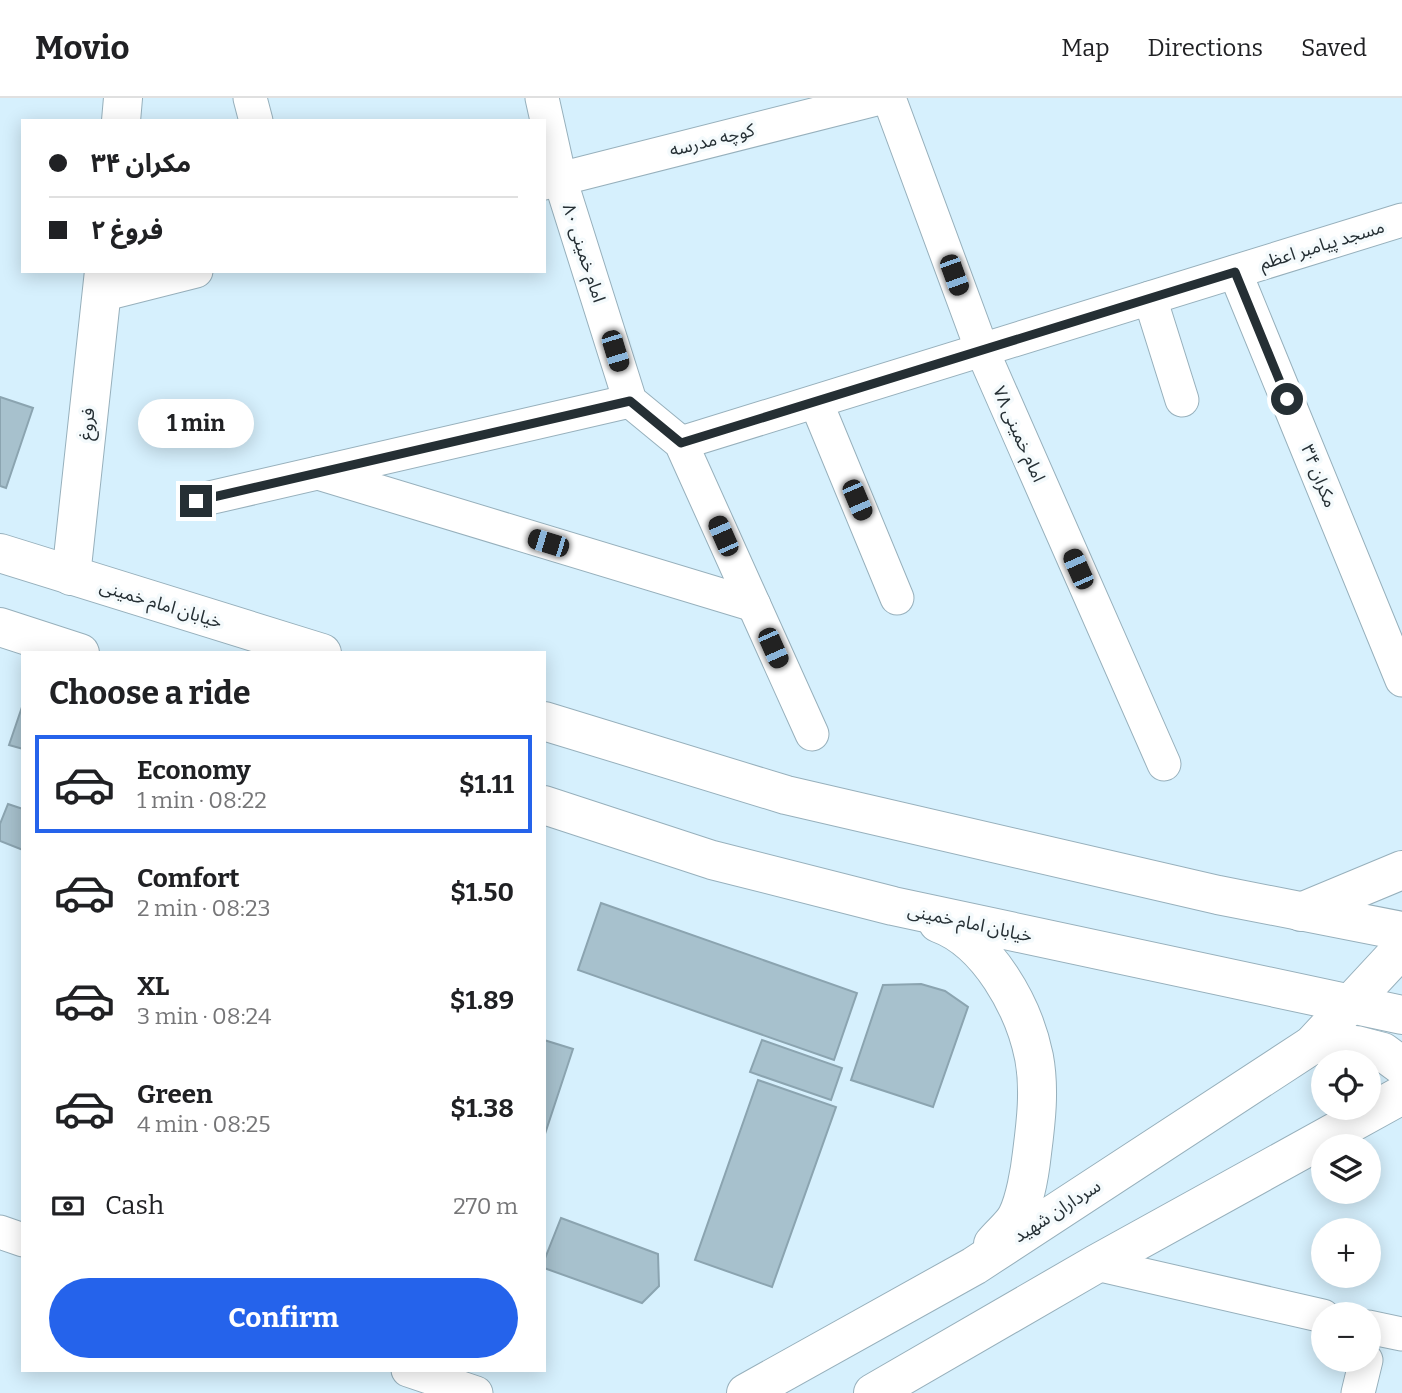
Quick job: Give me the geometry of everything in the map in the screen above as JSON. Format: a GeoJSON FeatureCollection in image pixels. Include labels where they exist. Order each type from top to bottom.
{"type":"FeatureCollection","features":[{"type":"Feature","properties":{"kind":"street"},"geometry":{"type":"LineString","coordinates":[[121,119],[123,98]]}},
{"type":"Feature","properties":{"kind":"street"},"geometry":{"type":"LineString","coordinates":[[250,98],[255,119]]}},
{"type":"Feature","properties":{"kind":"street","name":"امام خمینی ۸۰"},"geometry":{"type":"LineString","coordinates":[[542,98],[545,119]]}},
{"type":"Feature","properties":{"kind":"street","name":"کوچه مدرسه"},"geometry":{"type":"LineString","coordinates":[[552,181],[880,98]]}},
{"type":"Feature","properties":{"kind":"street","name":"امام خمینی ۷۸"},"geometry":{"type":"LineString","coordinates":[[889,98],[982,350],[1164,764]]}},
{"type":"Feature","properties":{"kind":"street","name":"امام خمینی ۸۰"},"geometry":{"type":"LineString","coordinates":[[546,131],[552,181],[630,401]]}},
{"type":"Feature","properties":{"kind":"street","name":"مسجد پیامبر اعظم"},"geometry":{"type":"LineString","coordinates":[[681,443],[1402,220]]}},
{"type":"Feature","properties":{"kind":"street","name":"مکران ۳۴"},"geometry":{"type":"LineString","coordinates":[[1235,272],[1402,680]]}},
{"type":"Feature","properties":{"kind":"street"},"geometry":{"type":"LineString","coordinates":[[102,283],[180,273]]}},
{"type":"Feature","properties":{"kind":"street","name":"فروغ"},"geometry":{"type":"LineString","coordinates":[[71,576],[102,283]]}},
{"type":"Feature","properties":{"kind":"street"},"geometry":{"type":"LineString","coordinates":[[1150,298],[1182,400]]}},
{"type":"Feature","properties":{"kind":"street"},"geometry":{"type":"LineString","coordinates":[[196,501],[630,401],[681,443],[812,734]]}},
{"type":"Feature","properties":{"kind":"street"},"geometry":{"type":"LineString","coordinates":[[816,402],[897,598]]}},
{"type":"Feature","properties":{"kind":"street"},"geometry":{"type":"LineString","coordinates":[[317,473],[754,605]]}},
{"type":"Feature","properties":{"kind":"street","name":"خیابان امام خمینی"},"geometry":{"type":"LineString","coordinates":[[0,553],[315,651]]}},
{"type":"Feature","properties":{"kind":"street"},"geometry":{"type":"LineString","coordinates":[[0,627],[74,651]]}},
{"type":"Feature","properties":{"kind":"street"},"geometry":{"type":"LineString","coordinates":[[546,722],[786,795],[1301,912],[1402,931]]}},
{"type":"Feature","properties":{"kind":"street","name":"خیابان امام خمینی"},"geometry":{"type":"LineString","coordinates":[[546,806],[712,860],[893,906],[1402,1015]]}},
{"type":"Feature","properties":{"kind":"street"},"geometry":{"type":"LineString","coordinates":[[1301,912],[1402,870]]}},
{"type":"Feature","properties":{"kind":"street"},"geometry":{"type":"LineString","coordinates":[[893,906],[946,925],[974,945],[1001,974],[1021,1016],[1034,1057],[1037,1110],[1030,1169],[1017,1216],[974,1266]]}},
{"type":"Feature","properties":{"kind":"street","name":"سرداران شهید"},"geometry":{"type":"LineString","coordinates":[[746,1393],[974,1266],[1312,1045],[1402,948]]}},
{"type":"Feature","properties":{"kind":"street"},"geometry":{"type":"LineString","coordinates":[[1312,1045],[1356,1045],[1383,1052],[1402,1066]]}},
{"type":"Feature","properties":{"kind":"street"},"geometry":{"type":"LineString","coordinates":[[873,1393],[1096,1264],[1402,1095]]}},
{"type":"Feature","properties":{"kind":"street"},"geometry":{"type":"LineString","coordinates":[[0,1232],[21,1239]]}},
{"type":"Feature","properties":{"kind":"street"},"geometry":{"type":"LineString","coordinates":[[1096,1264],[1311,1313]]}},
{"type":"Feature","properties":{"kind":"street"},"geometry":{"type":"LineString","coordinates":[[414,1372],[475,1393]]}},
{"type":"Feature","properties":{"kind":"street"},"geometry":{"type":"LineString","coordinates":[[1358,1393],[1363,1372]]}},
{"type":"Feature","properties":{"kind":"building"},"geometry":{"type":"Polygon","coordinates":[[[0,397],[33,408],[6,488],[0,486],[0,397]]]}},
{"type":"Feature","properties":{"kind":"building"},"geometry":{"type":"Polygon","coordinates":[[[21,710],[21,748],[9,745],[21,710]]]}},
{"type":"Feature","properties":{"kind":"building"},"geometry":{"type":"Polygon","coordinates":[[[8,804],[21,808],[21,849],[0,841],[0,824],[8,804]]]}},
{"type":"Feature","properties":{"kind":"building"},"geometry":{"type":"Polygon","coordinates":[[[601,903],[857,993],[834,1060],[578,970],[601,903]]]}},
{"type":"Feature","properties":{"kind":"building"},"geometry":{"type":"Polygon","coordinates":[[[921,984],[945,991],[968,1007],[933,1107],[851,1080],[883,985],[921,984]]]}},
{"type":"Feature","properties":{"kind":"building"},"geometry":{"type":"Polygon","coordinates":[[[762,1040],[842,1068],[831,1100],[750,1072],[762,1040]]]}},
{"type":"Feature","properties":{"kind":"building"},"geometry":{"type":"Polygon","coordinates":[[[546,1041],[573,1049],[546,1131],[546,1041]]]}},
{"type":"Feature","properties":{"kind":"building"},"geometry":{"type":"Polygon","coordinates":[[[758,1080],[836,1107],[772,1287],[695,1260],[758,1080]]]}},
{"type":"Feature","properties":{"kind":"building"},"geometry":{"type":"Polygon","coordinates":[[[561,1218],[658,1254],[659,1286],[642,1303],[546,1269],[546,1256],[561,1218]]]}},
{"type":"Feature","properties":{"kind":"route"},"geometry":{"type":"LineString","coordinates":[[196,501],[630,401],[681,443],[1235,272],[1287,399]]}}]}
